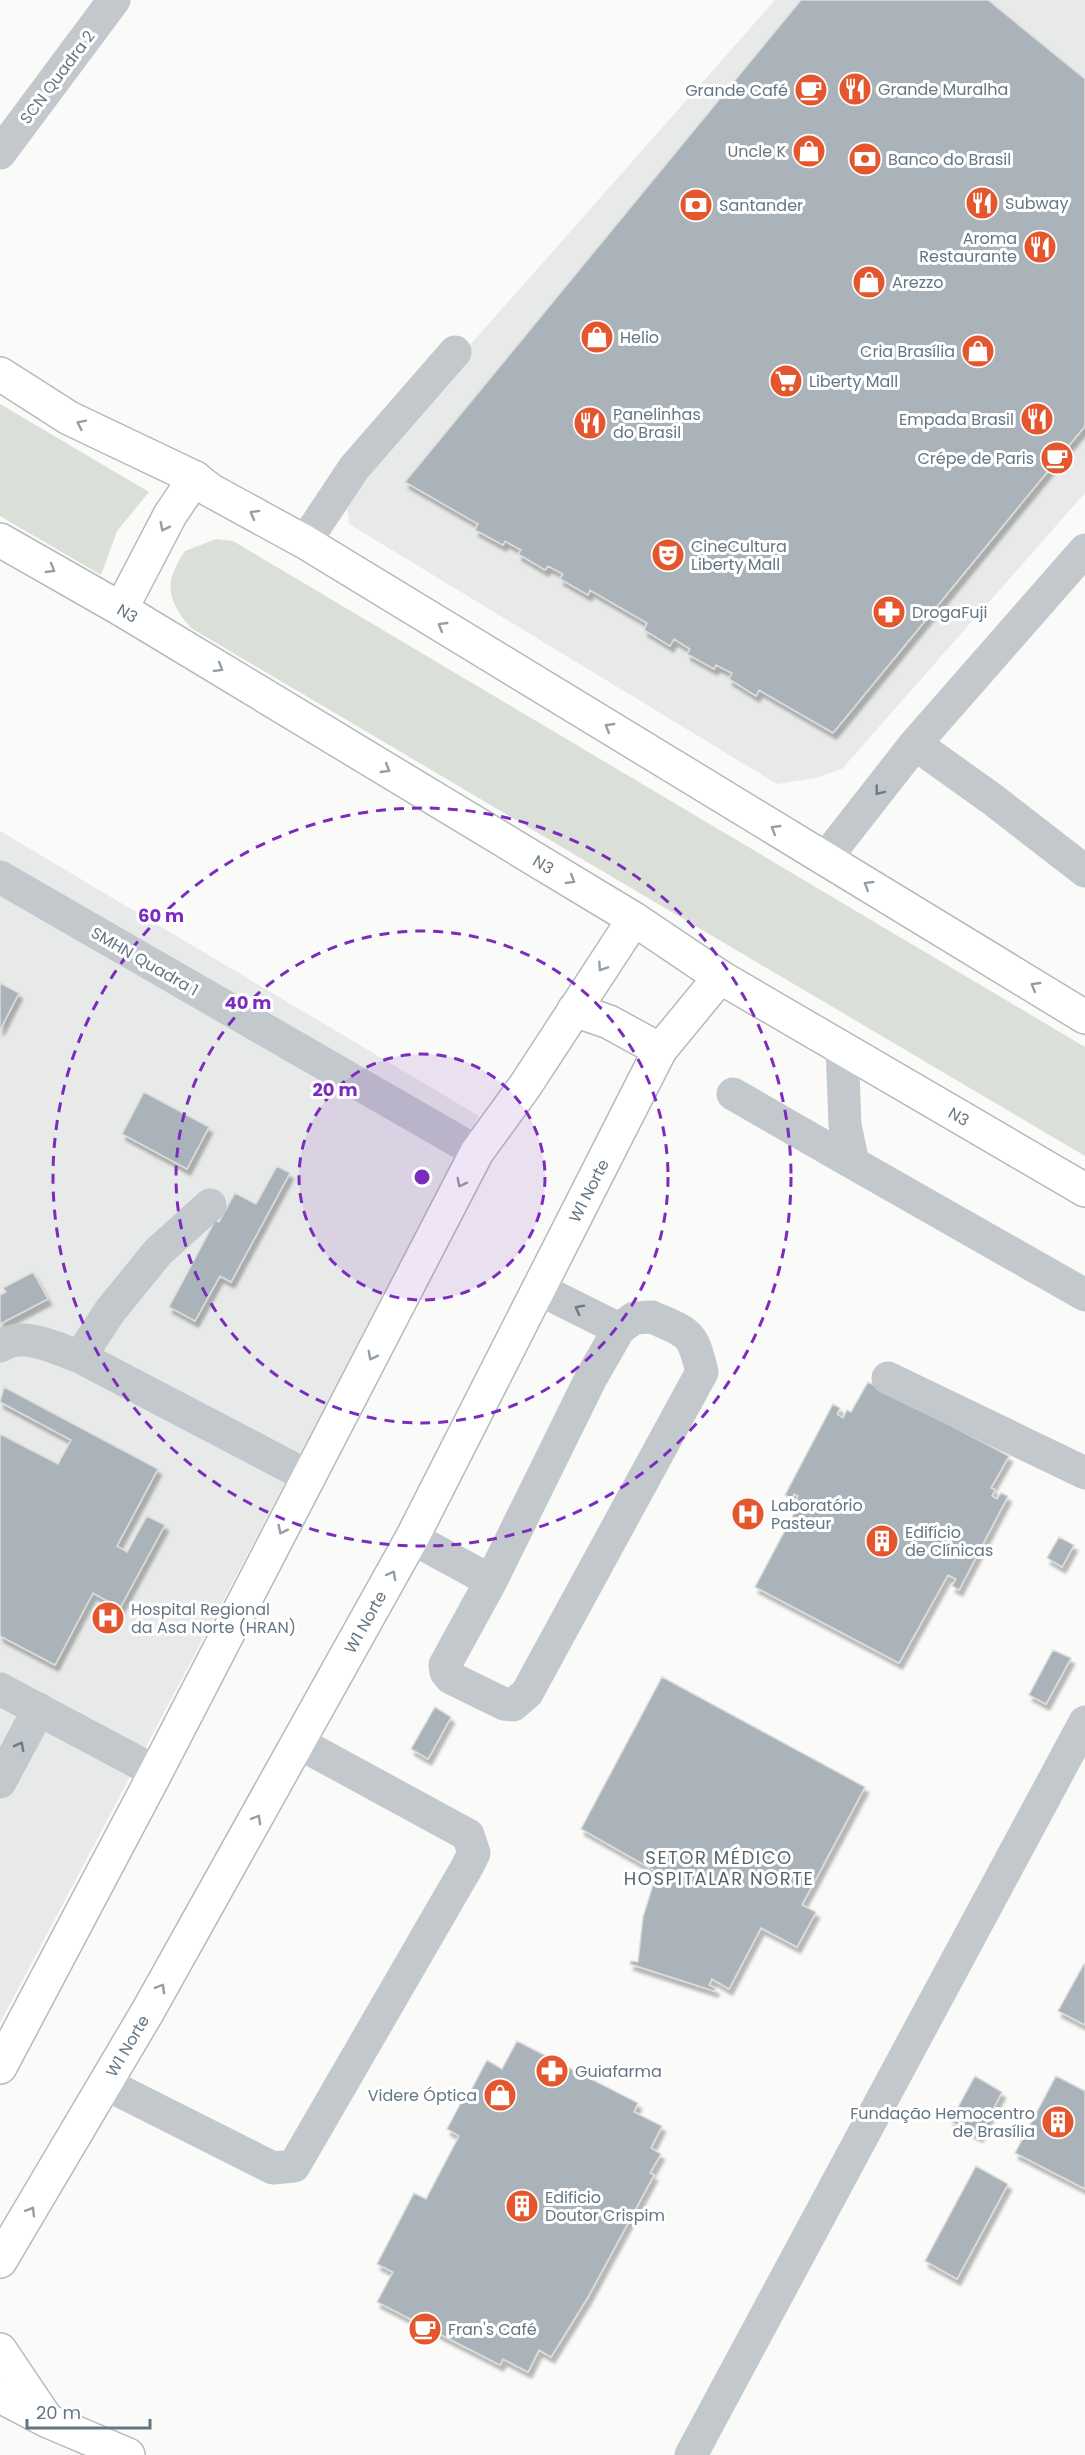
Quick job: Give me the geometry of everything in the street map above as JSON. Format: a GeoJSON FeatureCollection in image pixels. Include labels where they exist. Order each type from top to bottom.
{"type":"FeatureCollection","features":[{"type":"Feature","properties":{"kind":"main road"},"geometry":{"type":"LineString","coordinates":[[0,374],[69,418],[195,478],[210,490],[305,542],[1085,1017]]}},
{"type":"Feature","properties":{"kind":"main road"},"geometry":{"type":"LineString","coordinates":[[121,609],[170,515],[195,478]]}},
{"type":"Feature","properties":{"kind":"main road","name":"N3"},"geometry":{"type":"LineString","coordinates":[[0,540],[121,609],[634,919],[720,977],[1085,1190]]}},
{"type":"Feature","properties":{"kind":"main road"},"geometry":{"type":"LineString","coordinates":[[0,2067],[156,1772],[477,1152],[525,1086],[634,919]]}},
{"type":"Feature","properties":{"kind":"main road","name":"W1 Norte"},"geometry":{"type":"LineString","coordinates":[[4,2250],[106,2084],[412,1538],[660,1050],[720,977]]}},
{"type":"Feature","properties":{"kind":"main road"},"geometry":{"type":"LineString","coordinates":[[574,1010],[609,1022],[660,1050]]}},
{"type":"Feature","properties":{"kind":"main road"},"geometry":{"type":"LineString","coordinates":[[0,2350],[48,2421]]}},
{"type":"Feature","properties":{"kind":"main road"},"geometry":{"type":"LineString","coordinates":[[0,2396],[48,2421],[128,2455]]}},
{"type":"Feature","properties":{"kind":"street","name":"SCN Quadra 2"},"geometry":{"type":"LineString","coordinates":[[0,153],[114,0]]}},
{"type":"Feature","properties":{"kind":"street"},"geometry":{"type":"LineString","coordinates":[[305,542],[354,468],[455,352]]}},
{"type":"Feature","properties":{"kind":"street"},"geometry":{"type":"LineString","coordinates":[[825,859],[915,744],[1085,550]]}},
{"type":"Feature","properties":{"kind":"street"},"geometry":{"type":"LineString","coordinates":[[915,744],[992,799],[1085,871]]}},
{"type":"Feature","properties":{"kind":"street","name":"SMHN Quadra 1"},"geometry":{"type":"LineString","coordinates":[[0,877],[477,1152]]}},
{"type":"Feature","properties":{"kind":"street"},"geometry":{"type":"LineString","coordinates":[[842,1048],[845,1125],[853,1163]]}},
{"type":"Feature","properties":{"kind":"street"},"geometry":{"type":"LineString","coordinates":[[733,1094],[1085,1295]]}},
{"type":"Feature","properties":{"kind":"street"},"geometry":{"type":"LineString","coordinates":[[80,1358],[110,1311],[158,1252],[210,1205]]}},
{"type":"Feature","properties":{"kind":"street"},"geometry":{"type":"LineString","coordinates":[[539,1289],[619,1329]]}},
{"type":"Feature","properties":{"kind":"street"},"geometry":{"type":"LineString","coordinates":[[652,1317],[680,1329],[694,1341],[702,1372],[527,1693],[513,1705],[493,1699],[451,1678],[446,1672],[445,1665],[491,1581],[591,1378],[619,1329],[634,1318],[652,1317]]}},
{"type":"Feature","properties":{"kind":"street"},"geometry":{"type":"LineString","coordinates":[[0,1346],[10,1340],[42,1343],[80,1358],[309,1477]]}},
{"type":"Feature","properties":{"kind":"street"},"geometry":{"type":"LineString","coordinates":[[888,1378],[1085,1473]]}},
{"type":"Feature","properties":{"kind":"street"},"geometry":{"type":"LineString","coordinates":[[412,1538],[491,1581]]}},
{"type":"Feature","properties":{"kind":"street"},"geometry":{"type":"LineString","coordinates":[[0,1689],[156,1772]]}},
{"type":"Feature","properties":{"kind":"street"},"geometry":{"type":"LineString","coordinates":[[0,1782],[39,1709]]}},
{"type":"Feature","properties":{"kind":"street"},"geometry":{"type":"LineString","coordinates":[[691,2455],[1085,1722]]}},
{"type":"Feature","properties":{"kind":"street"},"geometry":{"type":"LineString","coordinates":[[106,2084],[190,2124],[273,2169],[294,2166],[474,1853],[468,1835],[299,1743]]}},
{"type":"Feature","properties":{"kind":"shaded area","name":"Liberty Mall"},"geometry":{"type":"Polygon","coordinates":[[[775,0],[1085,0],[1085,493],[842,769],[815,778],[777,784],[349,524],[346,496],[372,456],[775,0]]]}},
{"type":"Feature","properties":{"kind":"shaded area"},"geometry":{"type":"Polygon","coordinates":[[[0,404],[149,492],[117,531],[101,575],[0,516],[0,404]]]}},
{"type":"Feature","properties":{"kind":"shaded area"},"geometry":{"type":"Polygon","coordinates":[[[216,539],[233,541],[1085,1047],[1085,1156],[191,628],[173,600],[171,582],[173,573],[185,551],[216,539]]]}},
{"type":"Feature","properties":{"kind":"shaded area","name":"Hospital Regional da Asa Norte (HRAN)"},"geometry":{"type":"Polygon","coordinates":[[[0,831],[479,1116],[0,2023],[0,831]]]}},
{"type":"Feature","properties":{"kind":"building","name":"Liberty Mall"},"geometry":{"type":"Polygon","coordinates":[[[801,0],[988,0],[1085,79],[1085,426],[833,733],[759,690],[756,696],[729,679],[732,673],[716,665],[714,669],[687,654],[690,649],[674,639],[670,646],[644,630],[647,623],[590,590],[588,595],[560,579],[563,574],[548,566],[545,570],[518,554],[521,550],[505,541],[503,545],[475,530],[478,524],[405,482],[801,0]]]}},
{"type":"Feature","properties":{"kind":"building"},"geometry":{"type":"Polygon","coordinates":[[[0,983],[19,993],[0,1030],[0,983]]]}},
{"type":"Feature","properties":{"kind":"building"},"geometry":{"type":"Polygon","coordinates":[[[144,1092],[209,1127],[187,1169],[122,1134],[144,1092]]]}},
{"type":"Feature","properties":{"kind":"building"},"geometry":{"type":"Polygon","coordinates":[[[277,1166],[290,1173],[231,1282],[220,1276],[195,1321],[169,1307],[215,1221],[219,1222],[235,1193],[256,1204],[277,1166]]]}},
{"type":"Feature","properties":{"kind":"building"},"geometry":{"type":"Polygon","coordinates":[[[33,1272],[48,1299],[0,1324],[0,1295],[6,1292],[3,1288],[33,1272]]]}},
{"type":"Feature","properties":{"kind":"building","name":"Edifício de Clínicas"},"geometry":{"type":"Polygon","coordinates":[[[868,1382],[1009,1456],[991,1488],[995,1490],[992,1496],[997,1499],[1001,1493],[1008,1496],[959,1590],[952,1586],[956,1579],[948,1575],[899,1663],[755,1587],[798,1506],[794,1503],[798,1496],[794,1494],[792,1499],[785,1495],[833,1404],[840,1408],[837,1414],[843,1418],[847,1410],[851,1412],[868,1382]]]}},
{"type":"Feature","properties":{"kind":"building"},"geometry":{"type":"Polygon","coordinates":[[[4,1387],[158,1469],[117,1546],[127,1552],[147,1516],[165,1525],[120,1608],[93,1593],[55,1665],[0,1636],[0,1434],[58,1464],[71,1440],[0,1402],[4,1387]]]}},
{"type":"Feature","properties":{"kind":"building"},"geometry":{"type":"Polygon","coordinates":[[[1059,1537],[1074,1545],[1062,1567],[1047,1558],[1059,1537]]]}},
{"type":"Feature","properties":{"kind":"building"},"geometry":{"type":"Polygon","coordinates":[[[1053,1650],[1071,1658],[1046,1704],[1029,1695],[1053,1650]]]}},
{"type":"Feature","properties":{"kind":"building"},"geometry":{"type":"Polygon","coordinates":[[[662,1677],[865,1787],[802,1905],[816,1912],[797,1947],[761,1928],[729,1989],[712,1979],[709,1985],[716,1989],[714,1991],[630,1964],[631,1961],[638,1962],[643,1917],[657,1872],[581,1829],[662,1677]]]}},
{"type":"Feature","properties":{"kind":"building"},"geometry":{"type":"Polygon","coordinates":[[[435,1707],[451,1717],[428,1759],[411,1749],[435,1707]]]}},
{"type":"Feature","properties":{"kind":"building"},"geometry":{"type":"Polygon","coordinates":[[[1085,1965],[1085,2025],[1058,2011],[1085,1965]]]}},
{"type":"Feature","properties":{"kind":"building","name":"Edificio Doutor Crispim"},"geometry":{"type":"Polygon","coordinates":[[[517,2041],[638,2103],[634,2112],[662,2126],[651,2148],[661,2154],[650,2173],[654,2175],[588,2297],[551,2357],[539,2350],[528,2372],[503,2359],[500,2365],[377,2302],[393,2272],[377,2264],[414,2193],[426,2199],[458,2138],[459,2136],[447,2129],[466,2093],[469,2094],[487,2060],[502,2069],[517,2041]]]}},
{"type":"Feature","properties":{"kind":"building"},"geometry":{"type":"Polygon","coordinates":[[[975,2076],[1002,2092],[979,2136],[950,2121],[954,2113],[951,2111],[954,2107],[957,2109],[975,2076]]]}},
{"type":"Feature","properties":{"kind":"building","name":"Fundação Hemocentro de Brasília"},"geometry":{"type":"Polygon","coordinates":[[[1056,2076],[1085,2091],[1085,2189],[1015,2153],[1056,2076]]]}},
{"type":"Feature","properties":{"kind":"building"},"geometry":{"type":"Polygon","coordinates":[[[976,2166],[1008,2184],[957,2279],[925,2261],[976,2166]]]}},
{"type":"Feature","properties":{"kind":"place","name":"Grande Muralha"},"geometry":{"type":"Point","coordinates":[855,89]}},
{"type":"Feature","properties":{"kind":"place","name":"Grande Café"},"geometry":{"type":"Point","coordinates":[811,90]}},
{"type":"Feature","properties":{"kind":"place","name":"Uncle K"},"geometry":{"type":"Point","coordinates":[809,151]}},
{"type":"Feature","properties":{"kind":"place","name":"Banco do Brasil"},"geometry":{"type":"Point","coordinates":[865,159]}},
{"type":"Feature","properties":{"kind":"place","name":"Subway"},"geometry":{"type":"Point","coordinates":[982,203]}},
{"type":"Feature","properties":{"kind":"place","name":"Santander"},"geometry":{"type":"Point","coordinates":[696,205]}},
{"type":"Feature","properties":{"kind":"place","name":"Aroma Restaurante"},"geometry":{"type":"Point","coordinates":[1040,247]}},
{"type":"Feature","properties":{"kind":"place","name":"Arezzo"},"geometry":{"type":"Point","coordinates":[869,282]}},
{"type":"Feature","properties":{"kind":"place","name":"Helio"},"geometry":{"type":"Point","coordinates":[597,337]}},
{"type":"Feature","properties":{"kind":"place","name":"Cria Brasília"},"geometry":{"type":"Point","coordinates":[978,351]}},
{"type":"Feature","properties":{"kind":"place","name":"Liberty Mall"},"geometry":{"type":"Point","coordinates":[786,381]}},
{"type":"Feature","properties":{"kind":"place","name":"Empada Brasil"},"geometry":{"type":"Point","coordinates":[1037,419]}},
{"type":"Feature","properties":{"kind":"place","name":"Panelinhas do Brasil"},"geometry":{"type":"Point","coordinates":[590,423]}},
{"type":"Feature","properties":{"kind":"place","name":"Crépe de Paris"},"geometry":{"type":"Point","coordinates":[1057,458]}},
{"type":"Feature","properties":{"kind":"place","name":"CineCultura Liberty Mall"},"geometry":{"type":"Point","coordinates":[668,555]}},
{"type":"Feature","properties":{"kind":"place","name":"DrogaFuji"},"geometry":{"type":"Point","coordinates":[889,612]}},
{"type":"Feature","properties":{"kind":"place","name":"Laboratório Pasteur"},"geometry":{"type":"Point","coordinates":[748,1514]}},
{"type":"Feature","properties":{"kind":"place","name":"Edifício de Clínicas"},"geometry":{"type":"Point","coordinates":[882,1541]}},
{"type":"Feature","properties":{"kind":"place","name":"Hospital Regional da Asa Norte (HRAN)"},"geometry":{"type":"Point","coordinates":[108,1618]}},
{"type":"Feature","properties":{"kind":"place","name":"Guiafarma"},"geometry":{"type":"Point","coordinates":[552,2071]}},
{"type":"Feature","properties":{"kind":"place","name":"Videre Óptica"},"geometry":{"type":"Point","coordinates":[500,2095]}},
{"type":"Feature","properties":{"kind":"place","name":"Fundação Hemocentro de Brasília"},"geometry":{"type":"Point","coordinates":[1058,2122]}},
{"type":"Feature","properties":{"kind":"place","name":"Edificio Doutor Crispim"},"geometry":{"type":"Point","coordinates":[522,2206]}},
{"type":"Feature","properties":{"kind":"place","name":"Fran's Café"},"geometry":{"type":"Point","coordinates":[425,2329]}},
{"type":"Feature","properties":{"kind":"district","name":"SETOR MÉDICO HOSPITALAR NORTE"},"geometry":{"type":"Point","coordinates":[719,1868]}}]}
